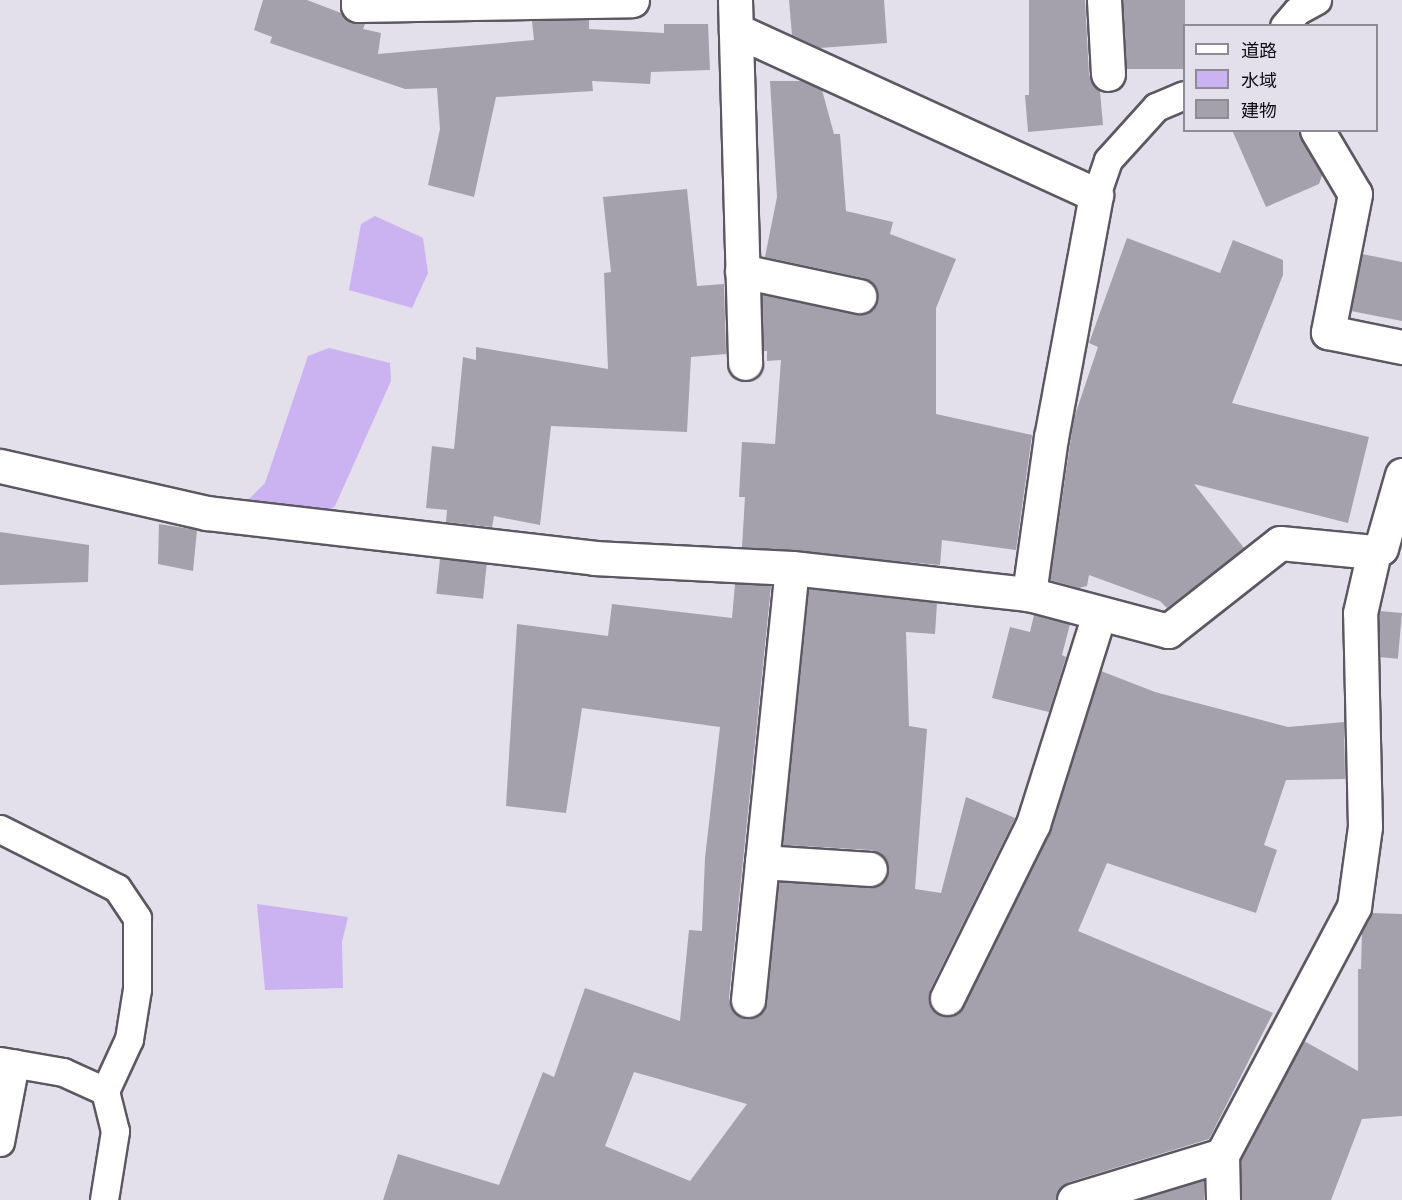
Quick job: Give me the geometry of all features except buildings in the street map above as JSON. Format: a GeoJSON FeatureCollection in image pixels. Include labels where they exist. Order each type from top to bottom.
{"type":"FeatureCollection","features":[{"type":"Feature","properties":{"kind":"street"},"geometry":{"type":"LineString","coordinates":[[358,0],[358,5],[632,0]]}},
{"type":"Feature","properties":{"kind":"street"},"geometry":{"type":"LineString","coordinates":[[1104,0],[1108,74]]}},
{"type":"Feature","properties":{"kind":"street"},"geometry":{"type":"LineString","coordinates":[[745,363],[736,15],[1096,195],[1051,437],[1029,594]]}},
{"type":"Feature","properties":{"kind":"street"},"geometry":{"type":"LineString","coordinates":[[1318,132],[1355,194],[1328,332],[1402,347]]}},
{"type":"Feature","properties":{"kind":"street"},"geometry":{"type":"LineString","coordinates":[[742,271],[859,296]]}},
{"type":"Feature","properties":{"kind":"street"},"geometry":{"type":"LineString","coordinates":[[0,466],[207,513],[594,558],[792,568],[1029,594],[1099,615],[1168,631],[1280,543],[1374,552],[1381,548],[1402,475]]}},
{"type":"Feature","properties":{"kind":"street"},"geometry":{"type":"LineString","coordinates":[[1223,1200],[1222,1155],[1354,907],[1365,827],[1360,613],[1374,552]]}},
{"type":"Feature","properties":{"kind":"street"},"geometry":{"type":"LineString","coordinates":[[748,1000],[792,568]]}},
{"type":"Feature","properties":{"kind":"street"},"geometry":{"type":"LineString","coordinates":[[947,998],[1033,824],[1099,615]]}},
{"type":"Feature","properties":{"kind":"street"},"geometry":{"type":"LineString","coordinates":[[762,862],[870,868]]}},
{"type":"Feature","properties":{"kind":"street"},"geometry":{"type":"LineString","coordinates":[[1074,1200],[1222,1155]]}},
{"type":"Feature","properties":{"kind":"lane"},"geometry":{"type":"LineString","coordinates":[[1286,24],[1297,11],[1317,0]]}},
{"type":"Feature","properties":{"kind":"lane"},"geometry":{"type":"LineString","coordinates":[[1096,195],[1108,160],[1156,107],[1183,96]]}},
{"type":"Feature","properties":{"kind":"lane"},"geometry":{"type":"LineString","coordinates":[[0,829],[117,888],[137,918],[137,989],[129,1039],[105,1091],[115,1131],[104,1200]]}},
{"type":"Feature","properties":{"kind":"lane"},"geometry":{"type":"LineString","coordinates":[[0,1142],[7,1062],[63,1072],[105,1091]]}},
{"type":"Feature","properties":{"kind":"water"},"geometry":{"type":"Polygon","coordinates":[[[375,216],[423,238],[428,273],[412,308],[349,290],[361,224],[375,216]]]}},
{"type":"Feature","properties":{"kind":"water"},"geometry":{"type":"Polygon","coordinates":[[[329,348],[390,363],[391,381],[335,506],[326,513],[246,502],[265,483],[308,356],[329,348]]]}},
{"type":"Feature","properties":{"kind":"water"},"geometry":{"type":"Polygon","coordinates":[[[257,904],[348,917],[342,942],[343,988],[265,990],[257,904]]]}}]}
